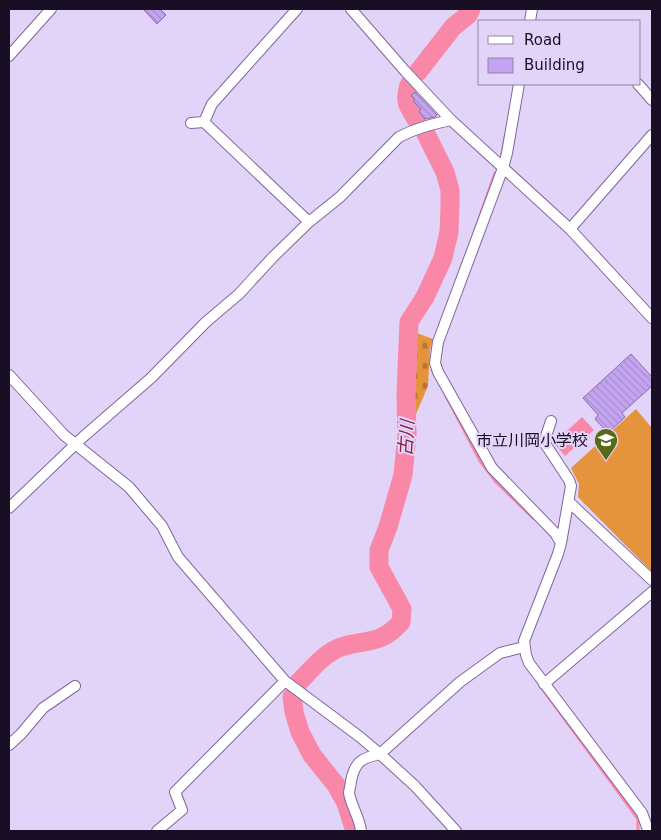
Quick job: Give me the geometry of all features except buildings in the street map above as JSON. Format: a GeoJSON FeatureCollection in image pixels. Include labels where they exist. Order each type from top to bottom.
{"type":"FeatureCollection","features":[{"type":"Feature","properties":{"kind":"street"},"geometry":{"type":"LineString","coordinates":[[9,56],[51,9]]}},
{"type":"Feature","properties":{"kind":"street"},"geometry":{"type":"LineString","coordinates":[[204,122],[212,104],[297,9]]}},
{"type":"Feature","properties":{"kind":"street"},"geometry":{"type":"LineString","coordinates":[[351,9],[451,120],[570,229],[652,318]]}},
{"type":"Feature","properties":{"kind":"street"},"geometry":{"type":"LineString","coordinates":[[519,85],[503,168],[438,342],[436,363],[438,372],[492,468],[555,533],[561,543]]}},
{"type":"Feature","properties":{"kind":"street"},"geometry":{"type":"LineString","coordinates":[[639,85],[652,100]]}},
{"type":"Feature","properties":{"kind":"street"},"geometry":{"type":"LineString","coordinates":[[9,508],[75,445],[151,378],[196,332],[239,294],[309,222],[340,198],[400,138],[411,131],[427,125],[451,120]]}},
{"type":"Feature","properties":{"kind":"street"},"geometry":{"type":"LineString","coordinates":[[191,124],[204,122]]}},
{"type":"Feature","properties":{"kind":"street"},"geometry":{"type":"LineString","coordinates":[[204,122],[309,222]]}},
{"type":"Feature","properties":{"kind":"street"},"geometry":{"type":"LineString","coordinates":[[570,229],[652,135]]}},
{"type":"Feature","properties":{"kind":"street"},"geometry":{"type":"LineString","coordinates":[[9,374],[75,445],[129,487],[162,526],[183,564],[284,681],[380,754],[415,786],[456,831]]}},
{"type":"Feature","properties":{"kind":"street"},"geometry":{"type":"LineString","coordinates":[[551,421],[544,442],[570,480],[571,486],[558,554],[524,641],[524,647],[529,663],[642,813],[649,827],[637,831]]}},
{"type":"Feature","properties":{"kind":"street"},"geometry":{"type":"LineString","coordinates":[[569,502],[652,580]]}},
{"type":"Feature","properties":{"kind":"street"},"geometry":{"type":"LineString","coordinates":[[544,684],[652,592]]}},
{"type":"Feature","properties":{"kind":"street"},"geometry":{"type":"LineString","coordinates":[[361,831],[349,793],[357,763],[367,757],[380,754],[460,682],[500,653],[524,647]]}},
{"type":"Feature","properties":{"kind":"street"},"geometry":{"type":"LineString","coordinates":[[157,831],[182,810],[175,792],[284,681]]}},
{"type":"Feature","properties":{"kind":"street"},"geometry":{"type":"LineString","coordinates":[[9,745],[43,708],[75,686]]}},
{"type":"Feature","properties":{"kind":"green space"},"geometry":{"type":"Polygon","coordinates":[[[415,326],[417,333],[433,339],[430,350],[428,386],[416,414],[412,412],[412,333],[415,326]]]}},
{"type":"Feature","properties":{"kind":"green space"},"geometry":{"type":"Polygon","coordinates":[[[636,409],[652,428],[652,572],[578,497],[579,484],[571,468],[636,409]]]}},
{"type":"Feature","properties":{"kind":"water"},"geometry":{"type":"Polygon","coordinates":[[[582,417],[594,430],[565,456],[554,443],[582,417]]]}},
{"type":"Feature","properties":{"kind":"waterway","name":"古川"},"geometry":{"type":"LineString","coordinates":[[418,72],[453,27],[468,15],[471,9]]}},
{"type":"Feature","properties":{"kind":"waterway","name":"古川"},"geometry":{"type":"LineString","coordinates":[[409,85],[407,103],[416,119]]}},
{"type":"Feature","properties":{"kind":"waterway","name":"古川"},"geometry":{"type":"LineString","coordinates":[[298,683],[329,653],[341,647],[380,638],[401,622],[402,609],[379,567],[379,550],[388,527],[403,475],[407,434],[406,394],[409,322],[425,297],[443,258],[449,232],[450,190],[445,172],[426,134]]}},
{"type":"Feature","properties":{"kind":"waterway"},"geometry":{"type":"LineString","coordinates":[[502,154],[505,137]]}},
{"type":"Feature","properties":{"kind":"waterway"},"geometry":{"type":"LineString","coordinates":[[475,230],[495,173]]}},
{"type":"Feature","properties":{"kind":"waterway"},"geometry":{"type":"LineString","coordinates":[[445,394],[480,461],[496,482],[533,518]]}},
{"type":"Feature","properties":{"kind":"waterway"},"geometry":{"type":"LineString","coordinates":[[541,687],[638,819],[638,831]]}},
{"type":"Feature","properties":{"kind":"waterway","name":"古川"},"geometry":{"type":"LineString","coordinates":[[292,697],[300,732],[312,755],[336,785],[346,803],[355,831]]}},
{"type":"Feature","properties":{"kind":"place","name":"市立川岡小学校"},"geometry":{"type":"Point","coordinates":[606,461]}}]}
